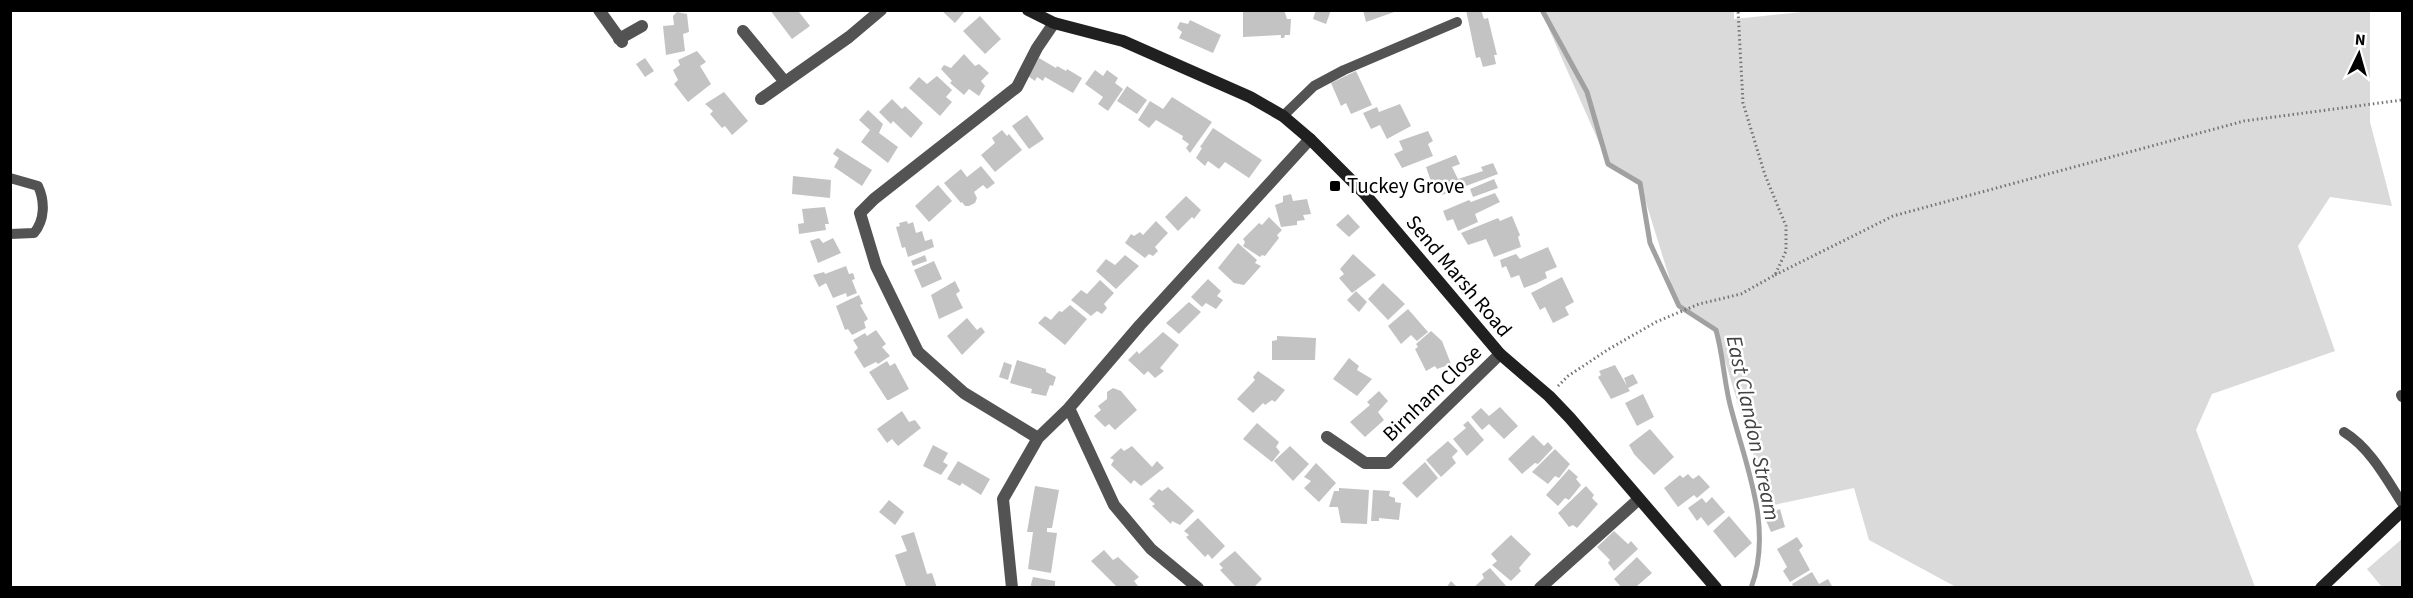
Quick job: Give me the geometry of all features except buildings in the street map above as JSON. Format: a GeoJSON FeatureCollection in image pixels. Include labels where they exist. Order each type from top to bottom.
{"type":"FeatureCollection","features":[{"type":"Feature","properties":{"kind":"main road","name":"Send Marsh Road"},"geometry":{"type":"LineString","coordinates":[[1028,10],[1054,23],[1123,41],[1250,97],[1282,116],[1310,139],[1364,193],[1500,354],[1549,396],[1716,588]]}},
{"type":"Feature","properties":{"kind":"main road"},"geometry":{"type":"LineString","coordinates":[[2322,588],[2403,511]]}},
{"type":"Feature","properties":{"kind":"street"},"geometry":{"type":"LineString","coordinates":[[599,10],[621,40],[642,26]]}},
{"type":"Feature","properties":{"kind":"street"},"geometry":{"type":"LineString","coordinates":[[761,99],[849,37],[881,10]]}},
{"type":"Feature","properties":{"kind":"street"},"geometry":{"type":"LineString","coordinates":[[1038,438],[964,393],[918,352],[876,266],[860,213],[874,199],[1017,87],[1037,48],[1054,23]]}},
{"type":"Feature","properties":{"kind":"street"},"geometry":{"type":"LineString","coordinates":[[743,31],[785,82]]}},
{"type":"Feature","properties":{"kind":"street"},"geometry":{"type":"LineString","coordinates":[[1012,588],[1003,500],[1038,438],[1069,408],[1140,325],[1310,139]]}},
{"type":"Feature","properties":{"kind":"street","name":"Birnham Close"},"geometry":{"type":"LineString","coordinates":[[1327,437],[1365,463],[1388,463],[1500,354]]}},
{"type":"Feature","properties":{"kind":"street"},"geometry":{"type":"LineString","coordinates":[[1069,408],[1114,505],[1151,549],[1198,588]]}},
{"type":"Feature","properties":{"kind":"street"},"geometry":{"type":"LineString","coordinates":[[1540,588],[1639,499]]}},
{"type":"Feature","properties":{"kind":"lane"},"geometry":{"type":"LineString","coordinates":[[1282,116],[1314,86],[1344,70],[1457,22]]}},
{"type":"Feature","properties":{"kind":"lane"},"geometry":{"type":"LineString","coordinates":[[10,178],[38,186],[43,202],[41,225],[34,233],[10,234]]}},
{"type":"Feature","properties":{"kind":"lane"},"geometry":{"type":"LineString","coordinates":[[2344,432],[2352,437],[2376,464],[2403,503]]}},
{"type":"Feature","properties":{"kind":"path"},"geometry":{"type":"LineString","coordinates":[[1738,10],[1743,103],[1765,176],[1786,226],[1786,251],[1774,275]]}},
{"type":"Feature","properties":{"kind":"path"},"geometry":{"type":"LineString","coordinates":[[1549,396],[1568,376],[1609,349],[1673,315],[1696,305],[1741,294],[1774,275],[1893,216],[2244,121],[2403,100]]}},
{"type":"Feature","properties":{"kind":"shaded area"},"geometry":{"type":"Polygon","coordinates":[[[1822,10],[2370,11],[2370,122],[2392,206],[2330,197],[2298,246],[2335,351],[2212,394],[2196,430],[2255,587],[1956,587],[1869,540],[1854,488],[1769,506],[1716,331],[1678,306],[1640,183],[1608,163],[1541,11],[1734,11],[1734,19],[1822,10]]]}},
{"type":"Feature","properties":{"kind":"shaded area"},"geometry":{"type":"Polygon","coordinates":[[[2402,539],[2402,587],[2382,587],[2367,569],[2402,539]]]}},
{"type":"Feature","properties":{"kind":"waterway","name":"East Clandon Stream"},"geometry":{"type":"LineString","coordinates":[[1542,10],[1587,92],[1608,164],[1640,183],[1650,243],[1679,306],[1716,330],[1729,402],[1750,477],[1759,521],[1757,566],[1751,588]]}},
{"type":"Feature","properties":{"kind":"place","name":"Tuckey Grove"},"geometry":{"type":"Point","coordinates":[1335,186]}}]}
